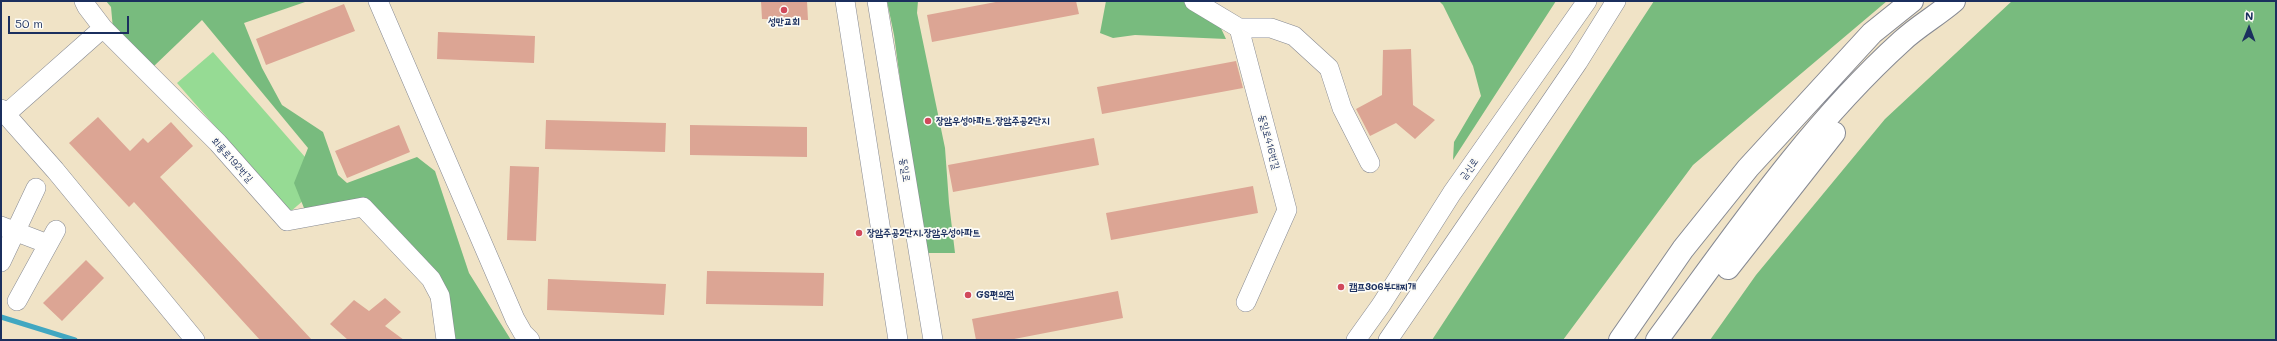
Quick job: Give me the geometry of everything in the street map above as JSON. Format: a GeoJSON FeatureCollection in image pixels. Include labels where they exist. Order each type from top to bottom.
{"type":"FeatureCollection","features":[{"type":"Feature","properties":{"kind":"highway"},"geometry":{"type":"LineString","coordinates":[[1620,340],[1683,249],[1748,168],[1872,33],[1912,1]]}},
{"type":"Feature","properties":{"kind":"highway"},"geometry":{"type":"LineString","coordinates":[[1642,340],[1745,195],[1916,1]]}},
{"type":"Feature","properties":{"kind":"highway"},"geometry":{"type":"LineString","coordinates":[[1657,340],[1760,200],[1805,145],[1848,96],[1902,41],[1951,4]]}},
{"type":"Feature","properties":{"kind":"highway"},"geometry":{"type":"LineString","coordinates":[[1675,340],[1740,253],[1846,117],[1951,4]]}},
{"type":"Feature","properties":{"kind":"street"},"geometry":{"type":"LineString","coordinates":[[84,1],[86,7],[103,28],[3,112],[55,170],[195,340]]}},
{"type":"Feature","properties":{"kind":"street"},"geometry":{"type":"LineString","coordinates":[[378,1],[515,319],[523,333],[530,340]]}},
{"type":"Feature","properties":{"kind":"street"},"geometry":{"type":"LineString","coordinates":[[845,1],[898,340]]}},
{"type":"Feature","properties":{"kind":"street","name":"동일로"},"geometry":{"type":"LineString","coordinates":[[877,1],[933,340]]}},
{"type":"Feature","properties":{"kind":"street"},"geometry":{"type":"LineString","coordinates":[[1194,1],[1239,28],[1271,28],[1294,36],[1329,68],[1342,108],[1370,163]]}},
{"type":"Feature","properties":{"kind":"street","name":"금신로"},"geometry":{"type":"LineString","coordinates":[[1356,340],[1381,305],[1452,193],[1587,1]]}},
{"type":"Feature","properties":{"kind":"street"},"geometry":{"type":"LineString","coordinates":[[1388,340],[1578,62],[1616,1]]}},
{"type":"Feature","properties":{"kind":"street","name":"회룡로192번길"},"geometry":{"type":"LineString","coordinates":[[103,28],[218,143],[286,221],[362,207],[431,279],[440,296],[446,340]]}},
{"type":"Feature","properties":{"kind":"street","name":"동일로416번길"},"geometry":{"type":"LineString","coordinates":[[1239,28],[1287,210],[1246,302]]}},
{"type":"Feature","properties":{"kind":"street"},"geometry":{"type":"LineString","coordinates":[[1,262],[9,228],[36,188]]}},
{"type":"Feature","properties":{"kind":"street"},"geometry":{"type":"LineString","coordinates":[[9,228],[52,237],[17,300]]}},
{"type":"Feature","properties":{"kind":"green space"},"geometry":{"type":"Polygon","coordinates":[[[106,1],[308,1],[244,23],[262,68],[282,105],[323,132],[338,175],[347,183],[417,157],[435,171],[469,273],[511,340],[453,340],[446,295],[367,201],[306,213],[294,183],[308,148],[202,20],[154,66],[113,29],[111,7],[106,1]]]}},
{"type":"Feature","properties":{"kind":"green space"},"geometry":{"type":"Polygon","coordinates":[[[887,1],[918,1],[917,13],[945,148],[949,203],[955,253],[926,253],[908,139],[894,35],[887,1]]]}},
{"type":"Feature","properties":{"kind":"green space"},"geometry":{"type":"Polygon","coordinates":[[[1106,1],[1218,1],[1214,2],[1219,24],[1226,39],[1135,35],[1113,38],[1100,33],[1106,1]]]}},
{"type":"Feature","properties":{"kind":"green space"},"geometry":{"type":"Polygon","coordinates":[[[1439,1],[1556,1],[1453,160],[1454,142],[1481,96],[1473,66],[1443,5],[1439,1]]]}},
{"type":"Feature","properties":{"kind":"green space"},"geometry":{"type":"Polygon","coordinates":[[[1654,1],[1887,1],[1693,165],[1563,340],[1432,340],[1654,1]]]}},
{"type":"Feature","properties":{"kind":"green space"},"geometry":{"type":"Polygon","coordinates":[[[2012,1],[2276,1],[2276,340],[1710,340],[1756,275],[1885,119],[2012,1]]]}},
{"type":"Feature","properties":{"kind":"green space"},"geometry":{"type":"Polygon","coordinates":[[[213,52],[326,181],[290,212],[177,83],[213,52]]]}},
{"type":"Feature","properties":{"kind":"building","name":"성만교회"},"geometry":{"type":"Polygon","coordinates":[[[761,1],[807,1],[808,20],[762,19],[761,1]]]}},
{"type":"Feature","properties":{"kind":"building"},"geometry":{"type":"Polygon","coordinates":[[[1001,1],[1076,1],[1079,14],[932,42],[927,15],[1001,1]]]}},
{"type":"Feature","properties":{"kind":"building"},"geometry":{"type":"Polygon","coordinates":[[[344,4],[355,31],[266,65],[256,39],[344,4]]]}},
{"type":"Feature","properties":{"kind":"building"},"geometry":{"type":"Polygon","coordinates":[[[438,32],[535,36],[534,63],[437,59],[438,32]]]}},
{"type":"Feature","properties":{"kind":"building"},"geometry":{"type":"Polygon","coordinates":[[[1411,49],[1413,105],[1435,120],[1415,139],[1396,123],[1370,136],[1356,109],[1382,95],[1383,50],[1411,49]]]}},
{"type":"Feature","properties":{"kind":"building"},"geometry":{"type":"Polygon","coordinates":[[[1236,61],[1243,88],[1102,114],[1097,87],[1236,61]]]}},
{"type":"Feature","properties":{"kind":"building"},"geometry":{"type":"Polygon","coordinates":[[[98,117],[130,151],[143,138],[148,143],[171,122],[193,146],[160,177],[312,340],[260,340],[134,202],[129,207],[69,143],[98,117]]]}},
{"type":"Feature","properties":{"kind":"building"},"geometry":{"type":"Polygon","coordinates":[[[546,120],[666,123],[665,152],[545,149],[546,120]]]}},
{"type":"Feature","properties":{"kind":"building"},"geometry":{"type":"Polygon","coordinates":[[[399,125],[410,152],[347,178],[335,151],[399,125]]]}},
{"type":"Feature","properties":{"kind":"building"},"geometry":{"type":"Polygon","coordinates":[[[690,125],[807,127],[807,157],[690,155],[690,125]]]}},
{"type":"Feature","properties":{"kind":"building"},"geometry":{"type":"Polygon","coordinates":[[[1094,138],[1099,165],[953,192],[948,165],[1094,138]]]}},
{"type":"Feature","properties":{"kind":"building"},"geometry":{"type":"Polygon","coordinates":[[[510,166],[539,167],[536,241],[507,240],[510,166]]]}},
{"type":"Feature","properties":{"kind":"building"},"geometry":{"type":"Polygon","coordinates":[[[1253,186],[1258,213],[1111,240],[1106,213],[1253,186]]]}},
{"type":"Feature","properties":{"kind":"building"},"geometry":{"type":"Polygon","coordinates":[[[86,260],[104,278],[62,321],[43,303],[86,260]]]}},
{"type":"Feature","properties":{"kind":"building"},"geometry":{"type":"Polygon","coordinates":[[[707,271],[824,273],[823,306],[706,304],[707,271]]]}},
{"type":"Feature","properties":{"kind":"building"},"geometry":{"type":"Polygon","coordinates":[[[548,279],[666,284],[664,315],[547,310],[548,279]]]}},
{"type":"Feature","properties":{"kind":"building"},"geometry":{"type":"Polygon","coordinates":[[[1118,291],[1123,318],[1009,340],[976,340],[972,319],[1118,291]]]}},
{"type":"Feature","properties":{"kind":"building"},"geometry":{"type":"Polygon","coordinates":[[[385,298],[401,312],[385,326],[404,340],[348,340],[330,324],[354,300],[369,311],[385,298]]]}},
{"type":"Feature","properties":{"kind":"waterway"},"geometry":{"type":"LineString","coordinates":[[1,317],[75,340]]}},
{"type":"Feature","properties":{"kind":"place","name":"성만교회"},"geometry":{"type":"Point","coordinates":[784,10]}},
{"type":"Feature","properties":{"kind":"place","name":"장암우성아파트.장암주공2단지"},"geometry":{"type":"Point","coordinates":[928,121]}},
{"type":"Feature","properties":{"kind":"place","name":"장암주공2단지.장암우성아파트"},"geometry":{"type":"Point","coordinates":[859,233]}},
{"type":"Feature","properties":{"kind":"place","name":"캠프306부대찌개"},"geometry":{"type":"Point","coordinates":[1341,287]}},
{"type":"Feature","properties":{"kind":"place","name":"GS편의점"},"geometry":{"type":"Point","coordinates":[968,295]}}]}
